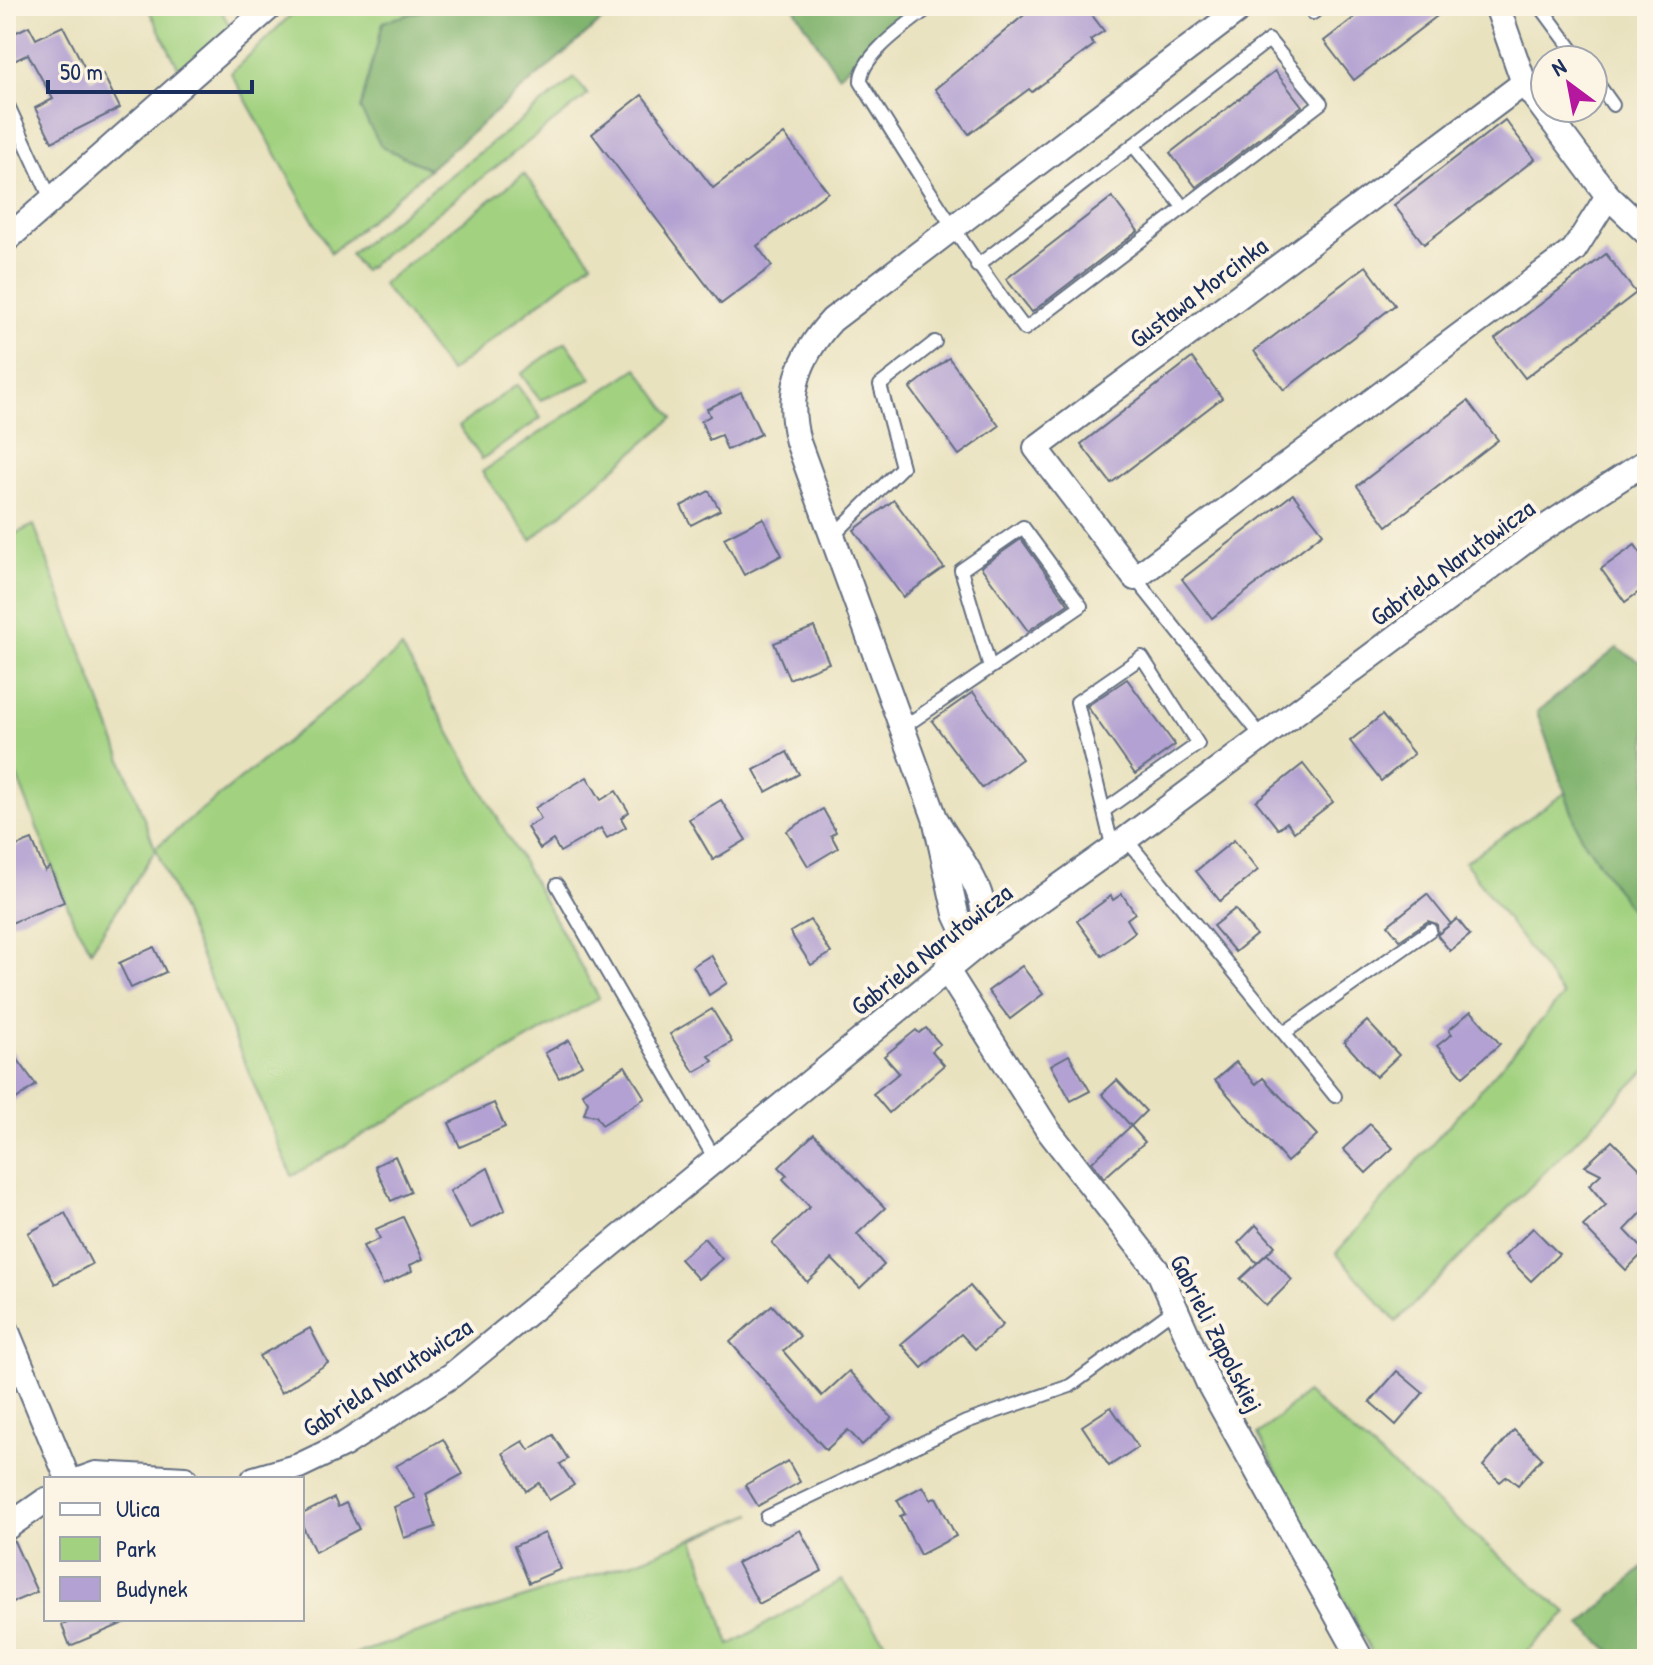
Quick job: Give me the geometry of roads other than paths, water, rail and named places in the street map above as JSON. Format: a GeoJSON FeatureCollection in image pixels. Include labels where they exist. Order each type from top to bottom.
{"type":"FeatureCollection","features":[{"type":"Feature","properties":{"kind":"street"},"geometry":{"type":"LineString","coordinates":[[6,240],[271,6]]}},
{"type":"Feature","properties":{"kind":"street"},"geometry":{"type":"LineString","coordinates":[[935,818],[978,887],[986,918],[980,943],[962,927],[956,914],[935,818],[793,423],[794,386],[799,368],[818,335],[832,320],[1244,6]]}},
{"type":"Feature","properties":{"kind":"street"},"geometry":{"type":"LineString","coordinates":[[1497,6],[1529,78]]}},
{"type":"Feature","properties":{"kind":"street","name":"Gustawa Morcinka"},"geometry":{"type":"LineString","coordinates":[[1135,578],[1036,448],[1529,99]]}},
{"type":"Feature","properties":{"kind":"street"},"geometry":{"type":"LineString","coordinates":[[1557,124],[1608,196],[1647,233]]}},
{"type":"Feature","properties":{"kind":"street"},"geometry":{"type":"LineString","coordinates":[[1135,578],[1574,250],[1608,196]]}},
{"type":"Feature","properties":{"kind":"street","name":"Gabriela Narutowicza"},"geometry":{"type":"LineString","coordinates":[[261,1477],[299,1466],[345,1444],[452,1375],[946,969],[1263,738],[1532,536],[1647,461]]}},
{"type":"Feature","properties":{"kind":"street"},"geometry":{"type":"LineString","coordinates":[[978,887],[1005,904],[1029,908]]}},
{"type":"Feature","properties":{"kind":"street"},"geometry":{"type":"LineString","coordinates":[[946,969],[954,941],[956,914]]}},
{"type":"Feature","properties":{"kind":"street","name":"Gabrieli Zapolskiej"},"geometry":{"type":"LineString","coordinates":[[946,969],[1048,1130],[1160,1274],[1209,1384],[1361,1659]]}},
{"type":"Feature","properties":{"kind":"street"},"geometry":{"type":"LineString","coordinates":[[6,1329],[67,1477]]}},
{"type":"Feature","properties":{"kind":"street"},"geometry":{"type":"LineString","coordinates":[[88,1477],[96,1474],[149,1477]]}},
{"type":"Feature","properties":{"kind":"street"},"geometry":{"type":"LineString","coordinates":[[6,1528],[44,1501]]}},
{"type":"Feature","properties":{"kind":"lane"},"geometry":{"type":"LineString","coordinates":[[931,6],[881,47],[865,65],[860,79],[951,229],[977,266],[1025,329],[1321,103],[1269,40],[977,266]]}},
{"type":"Feature","properties":{"kind":"lane"},"geometry":{"type":"LineString","coordinates":[[1543,10],[1568,44]]}},
{"type":"Feature","properties":{"kind":"lane"},"geometry":{"type":"LineString","coordinates":[[1609,99],[1613,105]]}},
{"type":"Feature","properties":{"kind":"lane"},"geometry":{"type":"LineString","coordinates":[[6,101],[51,199]]}},
{"type":"Feature","properties":{"kind":"lane"},"geometry":{"type":"LineString","coordinates":[[1133,145],[1184,208]]}},
{"type":"Feature","properties":{"kind":"lane"},"geometry":{"type":"LineString","coordinates":[[832,537],[902,467],[880,385],[935,342]]}},
{"type":"Feature","properties":{"kind":"lane"},"geometry":{"type":"LineString","coordinates":[[902,728],[1081,606],[1023,527],[961,570],[990,667]]}},
{"type":"Feature","properties":{"kind":"lane","name":"Gustawa Morcinka"},"geometry":{"type":"LineString","coordinates":[[1135,578],[1263,738]]}},
{"type":"Feature","properties":{"kind":"lane"},"geometry":{"type":"LineString","coordinates":[[1105,810],[1198,744],[1142,657],[1077,702],[1105,810],[1119,844],[1335,1096]]}},
{"type":"Feature","properties":{"kind":"lane"},"geometry":{"type":"LineString","coordinates":[[557,885],[716,1161]]}},
{"type":"Feature","properties":{"kind":"lane"},"geometry":{"type":"LineString","coordinates":[[1284,1033],[1430,930]]}},
{"type":"Feature","properties":{"kind":"lane"},"geometry":{"type":"LineString","coordinates":[[767,1517],[966,1422],[1070,1386],[1175,1309]]}}]}
